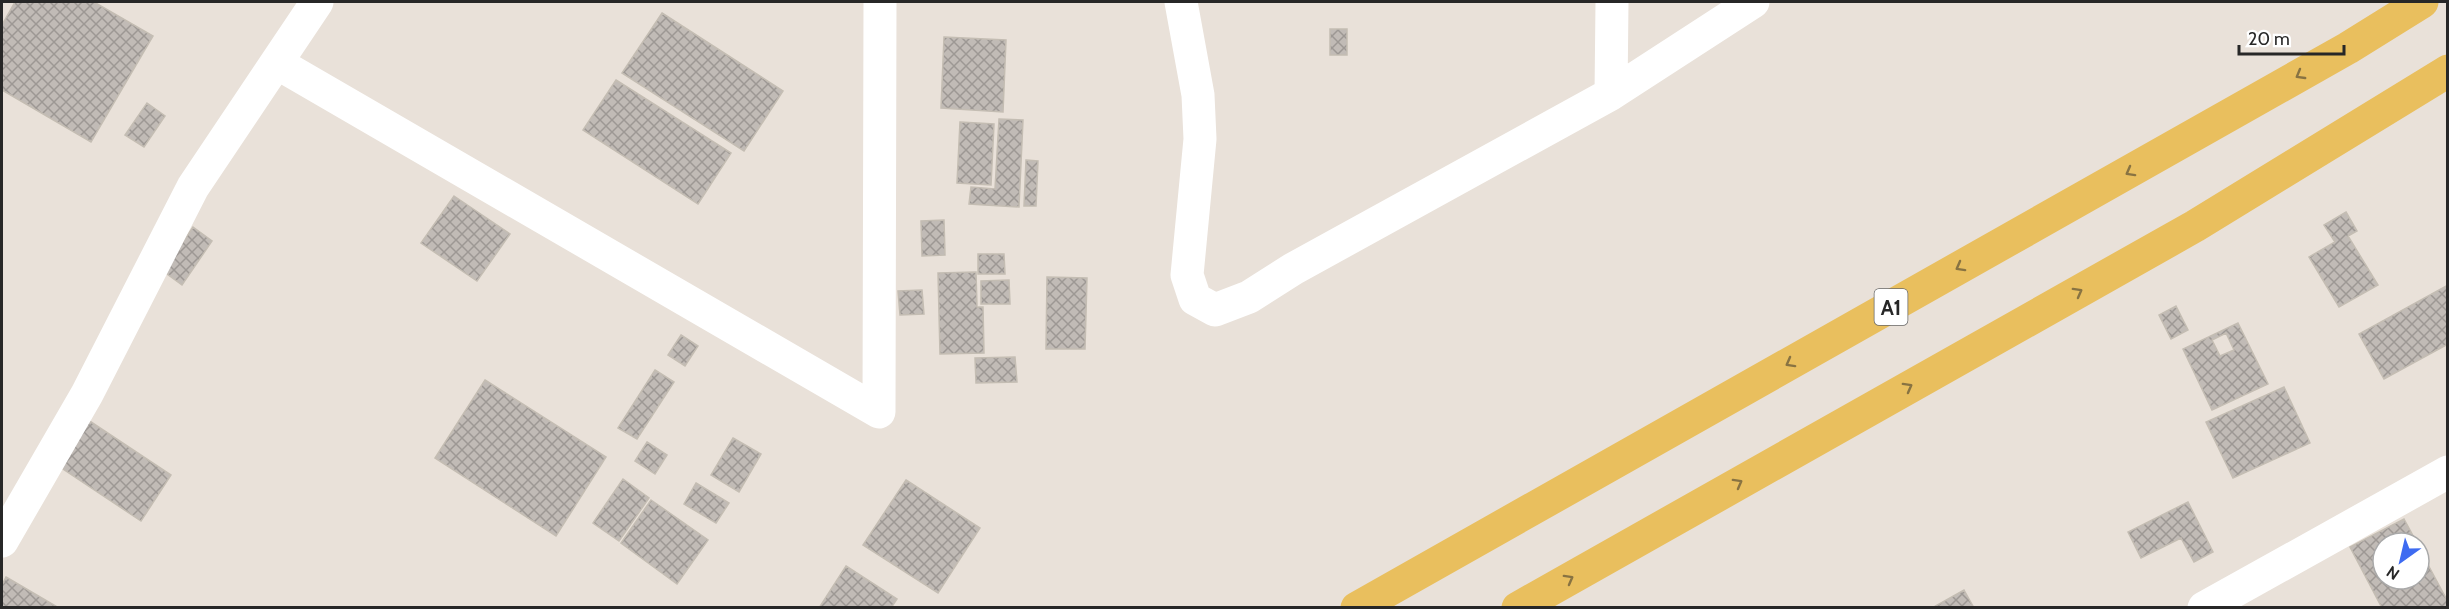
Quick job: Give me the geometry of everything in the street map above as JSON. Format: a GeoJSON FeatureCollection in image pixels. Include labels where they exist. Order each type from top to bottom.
{"type":"FeatureCollection","features":[{"type":"Feature","properties":{"kind":"main road","name":"A1"},"geometry":{"type":"LineString","coordinates":[[1357,608],[2338,54],[2422,2]]}},
{"type":"Feature","properties":{"kind":"main road"},"geometry":{"type":"LineString","coordinates":[[1518,608],[2195,226],[2448,71]]}},
{"type":"Feature","properties":{"kind":"street"},"geometry":{"type":"LineString","coordinates":[[2,541],[87,394],[193,187],[317,2]]}},
{"type":"Feature","properties":{"kind":"street"},"geometry":{"type":"LineString","coordinates":[[277,63],[879,412],[880,2]]}},
{"type":"Feature","properties":{"kind":"street"},"geometry":{"type":"LineString","coordinates":[[1181,2],[1198,95],[1200,139],[1187,275],[1195,299],[1215,310],[1249,297],[1293,269],[1611,94],[1753,2]]}},
{"type":"Feature","properties":{"kind":"street"},"geometry":{"type":"LineString","coordinates":[[1611,94],[1612,2]]}},
{"type":"Feature","properties":{"kind":"street"},"geometry":{"type":"LineString","coordinates":[[2204,608],[2448,472]]}},
{"type":"Feature","properties":{"kind":"building"},"geometry":{"type":"Polygon","coordinates":[[[15,2],[94,2],[153,36],[91,142],[2,90],[2,25],[15,2]]]}},
{"type":"Feature","properties":{"kind":"building"},"geometry":{"type":"Polygon","coordinates":[[[662,13],[783,91],[744,151],[622,73],[662,13]]]}},
{"type":"Feature","properties":{"kind":"building"},"geometry":{"type":"Polygon","coordinates":[[[1330,29],[1347,29],[1347,55],[1330,55],[1330,29]]]}},
{"type":"Feature","properties":{"kind":"building"},"geometry":{"type":"Polygon","coordinates":[[[944,37],[1006,40],[1003,112],[941,108],[944,37]]]}},
{"type":"Feature","properties":{"kind":"building"},"geometry":{"type":"Polygon","coordinates":[[[616,80],[731,153],[698,204],[583,130],[616,80]]]}},
{"type":"Feature","properties":{"kind":"building"},"geometry":{"type":"Polygon","coordinates":[[[147,103],[165,116],[144,147],[125,135],[147,103]]]}},
{"type":"Feature","properties":{"kind":"building"},"geometry":{"type":"Polygon","coordinates":[[[999,119],[1023,120],[1019,207],[969,204],[971,187],[995,189],[999,119]]]}},
{"type":"Feature","properties":{"kind":"building"},"geometry":{"type":"Polygon","coordinates":[[[960,122],[994,124],[991,185],[957,183],[960,122]]]}},
{"type":"Feature","properties":{"kind":"building"},"geometry":{"type":"Polygon","coordinates":[[[1026,160],[1038,161],[1036,206],[1024,206],[1026,160]]]}},
{"type":"Feature","properties":{"kind":"building"},"geometry":{"type":"Polygon","coordinates":[[[454,196],[510,234],[477,281],[421,243],[454,196]]]}},
{"type":"Feature","properties":{"kind":"building"},"geometry":{"type":"Polygon","coordinates":[[[2346,212],[2357,231],[2348,236],[2378,285],[2339,307],[2309,257],[2335,242],[2324,225],[2346,212]]]}},
{"type":"Feature","properties":{"kind":"building"},"geometry":{"type":"Polygon","coordinates":[[[944,220],[945,255],[922,256],[921,221],[944,220]]]}},
{"type":"Feature","properties":{"kind":"building"},"geometry":{"type":"Polygon","coordinates":[[[193,227],[212,241],[182,285],[163,271],[193,227]]]}},
{"type":"Feature","properties":{"kind":"building"},"geometry":{"type":"Polygon","coordinates":[[[978,254],[1004,254],[1005,274],[978,274],[978,254]]]}},
{"type":"Feature","properties":{"kind":"building"},"geometry":{"type":"Polygon","coordinates":[[[976,272],[977,307],[983,307],[984,353],[940,354],[938,273],[976,272]]]}},
{"type":"Feature","properties":{"kind":"building"},"geometry":{"type":"Polygon","coordinates":[[[1047,277],[1087,278],[1085,349],[1046,349],[1047,277]]]}},
{"type":"Feature","properties":{"kind":"building"},"geometry":{"type":"Polygon","coordinates":[[[1009,280],[1010,304],[981,304],[981,281],[1009,280]]]}},
{"type":"Feature","properties":{"kind":"building"},"geometry":{"type":"Polygon","coordinates":[[[2448,285],[2448,344],[2384,379],[2359,334],[2448,285]]]}},
{"type":"Feature","properties":{"kind":"building"},"geometry":{"type":"Polygon","coordinates":[[[922,290],[924,314],[900,315],[898,291],[922,290]]]}},
{"type":"Feature","properties":{"kind":"building"},"geometry":{"type":"Polygon","coordinates":[[[2176,306],[2188,330],[2171,339],[2159,315],[2176,306]]]}},
{"type":"Feature","properties":{"kind":"building"},"geometry":{"type":"Polygon","coordinates":[[[2238,323],[2268,384],[2212,410],[2183,349],[2238,323]],[[2226,333],[2212,340],[2220,356],[2234,350],[2226,333]]]}},
{"type":"Feature","properties":{"kind":"building"},"geometry":{"type":"Polygon","coordinates":[[[681,335],[698,346],[685,366],[668,355],[681,335]]]}},
{"type":"Feature","properties":{"kind":"building"},"geometry":{"type":"Polygon","coordinates":[[[1015,357],[1017,382],[976,383],[975,358],[1015,357]]]}},
{"type":"Feature","properties":{"kind":"building"},"geometry":{"type":"Polygon","coordinates":[[[655,370],[674,382],[637,439],[618,428],[655,370]]]}},
{"type":"Feature","properties":{"kind":"building"},"geometry":{"type":"Polygon","coordinates":[[[485,380],[606,457],[556,536],[435,458],[485,380]]]}},
{"type":"Feature","properties":{"kind":"building"},"geometry":{"type":"Polygon","coordinates":[[[2284,387],[2310,443],[2233,478],[2206,422],[2284,387]]]}},
{"type":"Feature","properties":{"kind":"building"},"geometry":{"type":"Polygon","coordinates":[[[82,416],[171,475],[141,521],[51,461],[82,416]]]}},
{"type":"Feature","properties":{"kind":"building"},"geometry":{"type":"Polygon","coordinates":[[[733,438],[761,454],[739,492],[711,475],[733,438]]]}},
{"type":"Feature","properties":{"kind":"building"},"geometry":{"type":"Polygon","coordinates":[[[647,442],[667,455],[655,474],[635,461],[647,442]]]}},
{"type":"Feature","properties":{"kind":"building"},"geometry":{"type":"Polygon","coordinates":[[[623,479],[649,498],[619,541],[593,523],[623,479]]]}},
{"type":"Feature","properties":{"kind":"building"},"geometry":{"type":"Polygon","coordinates":[[[906,480],[980,528],[938,593],[863,545],[906,480]]]}},
{"type":"Feature","properties":{"kind":"building"},"geometry":{"type":"Polygon","coordinates":[[[696,483],[729,503],[716,523],[684,504],[696,483]]]}},
{"type":"Feature","properties":{"kind":"building"},"geometry":{"type":"Polygon","coordinates":[[[651,500],[708,540],[677,584],[621,543],[651,500]]]}},
{"type":"Feature","properties":{"kind":"building"},"geometry":{"type":"Polygon","coordinates":[[[2188,502],[2213,552],[2194,562],[2181,538],[2141,558],[2128,532],[2188,502]]]}},
{"type":"Feature","properties":{"kind":"building"},"geometry":{"type":"Polygon","coordinates":[[[2404,519],[2410,531],[2381,531],[2404,519]]]}},
{"type":"Feature","properties":{"kind":"building"},"geometry":{"type":"Polygon","coordinates":[[[2371,536],[2371,587],[2350,547],[2371,536]]]}},
{"type":"Feature","properties":{"kind":"building"},"geometry":{"type":"Polygon","coordinates":[[[846,566],[897,599],[891,608],[819,608],[846,566]]]}},
{"type":"Feature","properties":{"kind":"building"},"geometry":{"type":"Polygon","coordinates":[[[2431,570],[2448,602],[2448,608],[2382,608],[2373,591],[2431,591],[2431,570]]]}},
{"type":"Feature","properties":{"kind":"building"},"geometry":{"type":"Polygon","coordinates":[[[6,577],[59,608],[2,608],[2,585],[6,577]]]}},
{"type":"Feature","properties":{"kind":"building"},"geometry":{"type":"Polygon","coordinates":[[[1964,590],[1974,608],[1932,608],[1964,590]]]}}]}
